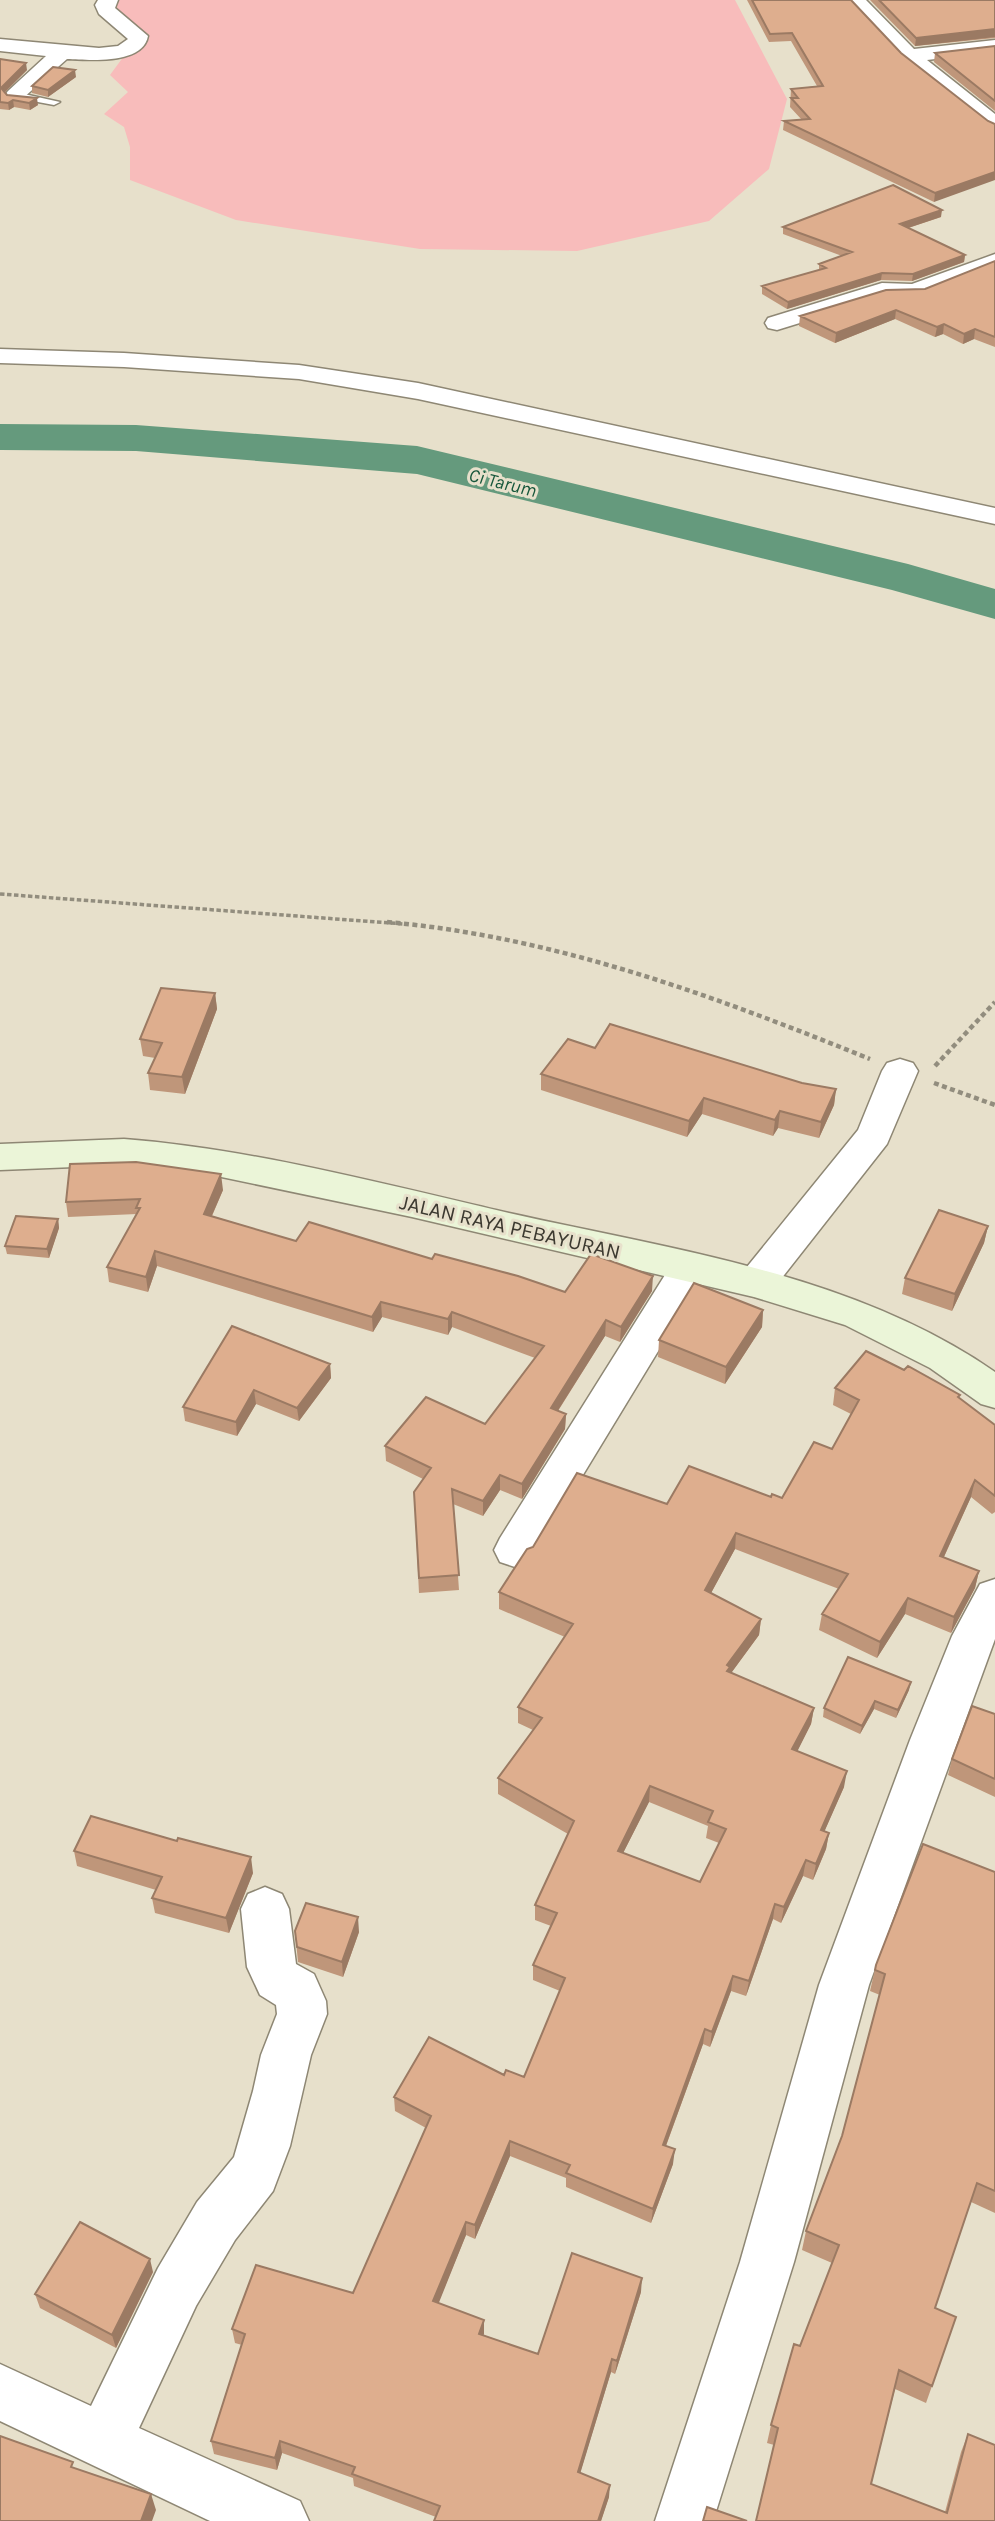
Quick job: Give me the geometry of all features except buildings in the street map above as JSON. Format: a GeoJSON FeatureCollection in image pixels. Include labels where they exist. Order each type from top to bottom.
{"type":"FeatureCollection","features":[{"type":"Feature","properties":{"kind":"main road","name":"JALAN RAYA PEBAYURAN"},"geometry":{"type":"LineString","coordinates":[[0,1157],[124,1152],[188,1157],[412,1204],[756,1283],[859,1315],[944,1357],[995,1393]]}},
{"type":"Feature","properties":{"kind":"street"},"geometry":{"type":"LineString","coordinates":[[0,45],[112,54],[126,50],[138,40],[138,36],[132,28],[106,10],[104,5],[108,0]]}},
{"type":"Feature","properties":{"kind":"street"},"geometry":{"type":"LineString","coordinates":[[855,0],[909,56],[995,124]]}},
{"type":"Feature","properties":{"kind":"street"},"geometry":{"type":"LineString","coordinates":[[909,56],[995,46]]}},
{"type":"Feature","properties":{"kind":"street"},"geometry":{"type":"LineString","coordinates":[[15,95],[65,50]]}},
{"type":"Feature","properties":{"kind":"street"},"geometry":{"type":"LineString","coordinates":[[777,323],[882,290],[915,291],[995,261]]}},
{"type":"Feature","properties":{"kind":"street"},"geometry":{"type":"LineString","coordinates":[[0,356],[124,360],[299,372],[431,394],[995,516]]}},
{"type":"Feature","properties":{"kind":"street"},"geometry":{"type":"LineString","coordinates":[[756,1283],[874,1135],[911,1075]]}},
{"type":"Feature","properties":{"kind":"street"},"geometry":{"type":"LineString","coordinates":[[515,1550],[689,1269]]}},
{"type":"Feature","properties":{"kind":"street"},"geometry":{"type":"LineString","coordinates":[[684,2521],[767,2262],[844,1986],[943,1714],[974,1636],[995,1597]]}},
{"type":"Feature","properties":{"kind":"street"},"geometry":{"type":"LineString","coordinates":[[104,2441],[182,2278],[216,2221],[254,2173],[264,2146],[286,2055],[302,2014],[302,2001],[296,1990],[277,1979],[272,1967],[265,1909]]}},
{"type":"Feature","properties":{"kind":"street"},"geometry":{"type":"LineString","coordinates":[[0,2392],[237,2504],[280,2521]]}},
{"type":"Feature","properties":{"kind":"lane"},"geometry":{"type":"LineString","coordinates":[[15,95],[54,102]]}},
{"type":"Feature","properties":{"kind":"path"},"geometry":{"type":"LineString","coordinates":[[0,894],[313,917],[481,934],[573,956],[726,1004],[995,1105]]}},
{"type":"Feature","properties":{"kind":"path"},"geometry":{"type":"LineString","coordinates":[[911,1075],[995,1002]]}},
{"type":"Feature","properties":{"kind":"shaded area"},"geometry":{"type":"Polygon","coordinates":[[[110,0],[735,0],[787,99],[769,169],[709,221],[577,251],[420,249],[236,220],[130,180],[130,147],[124,127],[104,114],[128,92],[110,75],[132,45],[105,5],[110,0]]]}},
{"type":"Feature","properties":{"kind":"waterway","name":"Ci Tarum"},"geometry":{"type":"LineString","coordinates":[[0,437],[136,438],[417,460],[908,579],[995,604]]}}]}
